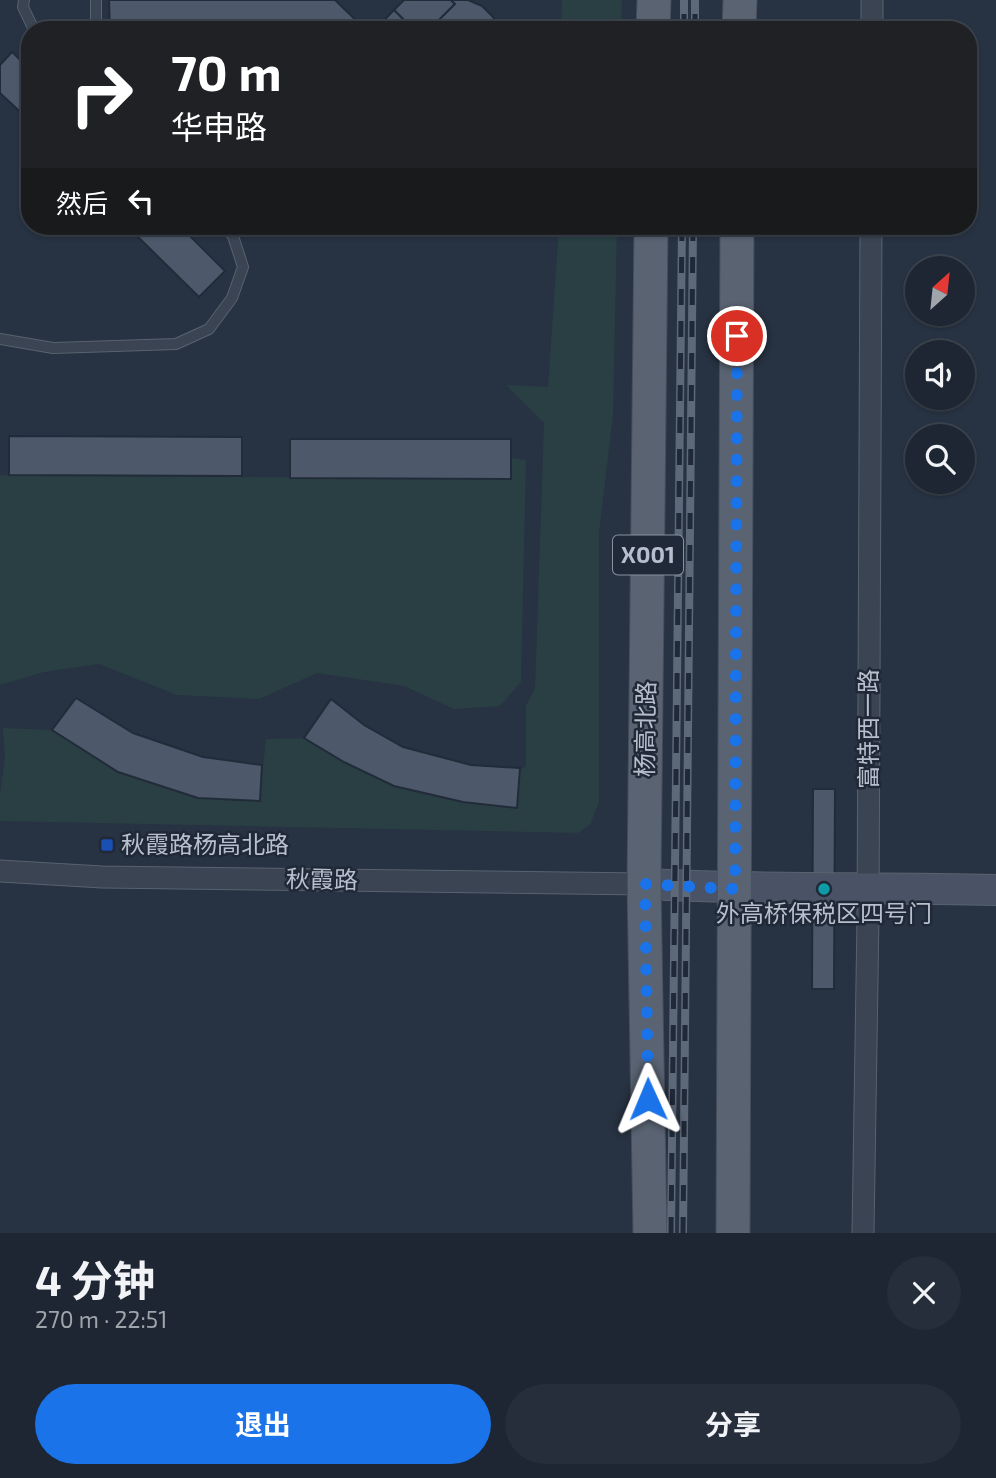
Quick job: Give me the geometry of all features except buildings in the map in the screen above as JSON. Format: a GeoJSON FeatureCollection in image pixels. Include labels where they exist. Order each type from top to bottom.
{"type":"FeatureCollection","features":[{"type":"Feature","properties":{"kind":"main road"},"geometry":{"type":"LineString","coordinates":[[653,21],[654,0]]}},
{"type":"Feature","properties":{"kind":"main road"},"geometry":{"type":"LineString","coordinates":[[739,21],[740,0]]}},
{"type":"Feature","properties":{"kind":"main road","name":"杨高北路"},"geometry":{"type":"LineString","coordinates":[[650,1233],[645,884],[651,235]]}},
{"type":"Feature","properties":{"kind":"main road"},"geometry":{"type":"LineString","coordinates":[[733,1233],[737,235]]}},
{"type":"Feature","properties":{"kind":"street"},"geometry":{"type":"LineString","coordinates":[[872,0],[872,21]]}},
{"type":"Feature","properties":{"kind":"street","name":"富特西一路"},"geometry":{"type":"LineString","coordinates":[[863,1233],[868,887],[871,235]]}},
{"type":"Feature","properties":{"kind":"street","name":"秋霞路"},"geometry":{"type":"LineString","coordinates":[[0,871],[102,877],[645,884]]}},
{"type":"Feature","properties":{"kind":"street"},"geometry":{"type":"LineString","coordinates":[[645,884],[735,889],[868,887],[996,890]]}},
{"type":"Feature","properties":{"kind":"lane"},"geometry":{"type":"LineString","coordinates":[[24,0],[23,7],[30,21]]}},
{"type":"Feature","properties":{"kind":"lane"},"geometry":{"type":"LineString","coordinates":[[96,0],[96,21]]}},
{"type":"Feature","properties":{"kind":"lane"},"geometry":{"type":"LineString","coordinates":[[0,340],[53,348],[176,344],[209,329],[232,298],[243,267],[232,235]]}},
{"type":"Feature","properties":{"kind":"green space"},"geometry":{"type":"Polygon","coordinates":[[[562,0],[622,0],[621,21],[561,21],[562,0]]]}},
{"type":"Feature","properties":{"kind":"green space"},"geometry":{"type":"Polygon","coordinates":[[[558,235],[617,235],[613,415],[599,533],[599,802],[590,825],[578,833],[0,821],[0,794],[5,758],[3,728],[52,730],[118,772],[198,798],[259,801],[266,739],[304,738],[344,762],[394,786],[463,802],[517,808],[516,772],[526,766],[526,706],[535,688],[544,423],[506,385],[548,387],[558,235]]]}},
{"type":"Feature","properties":{"kind":"green space"},"geometry":{"type":"Polygon","coordinates":[[[511,458],[526,460],[521,682],[500,706],[454,709],[404,686],[317,673],[259,699],[177,695],[99,664],[44,672],[0,685],[0,475],[511,479],[511,458]]]}},
{"type":"Feature","properties":{"kind":"railway"},"geometry":{"type":"LineString","coordinates":[[684,0],[684,21]]}},
{"type":"Feature","properties":{"kind":"railway"},"geometry":{"type":"LineString","coordinates":[[695,0],[695,21]]}},
{"type":"Feature","properties":{"kind":"railway"},"geometry":{"type":"LineString","coordinates":[[671,1233],[682,235]]}},
{"type":"Feature","properties":{"kind":"railway"},"geometry":{"type":"LineString","coordinates":[[683,1233],[693,235]]}},
{"type":"Feature","properties":{"kind":"place","name":"秋霞路杨高北路"},"geometry":{"type":"Point","coordinates":[107,845]}},
{"type":"Feature","properties":{"kind":"place","name":"外高桥保税区四号门"},"geometry":{"type":"Point","coordinates":[824,889]}},
{"type":"Feature","properties":{"kind":"route"},"geometry":{"type":"LineString","coordinates":[[648,1099],[645,884],[735,889],[737,336]]}}]}
